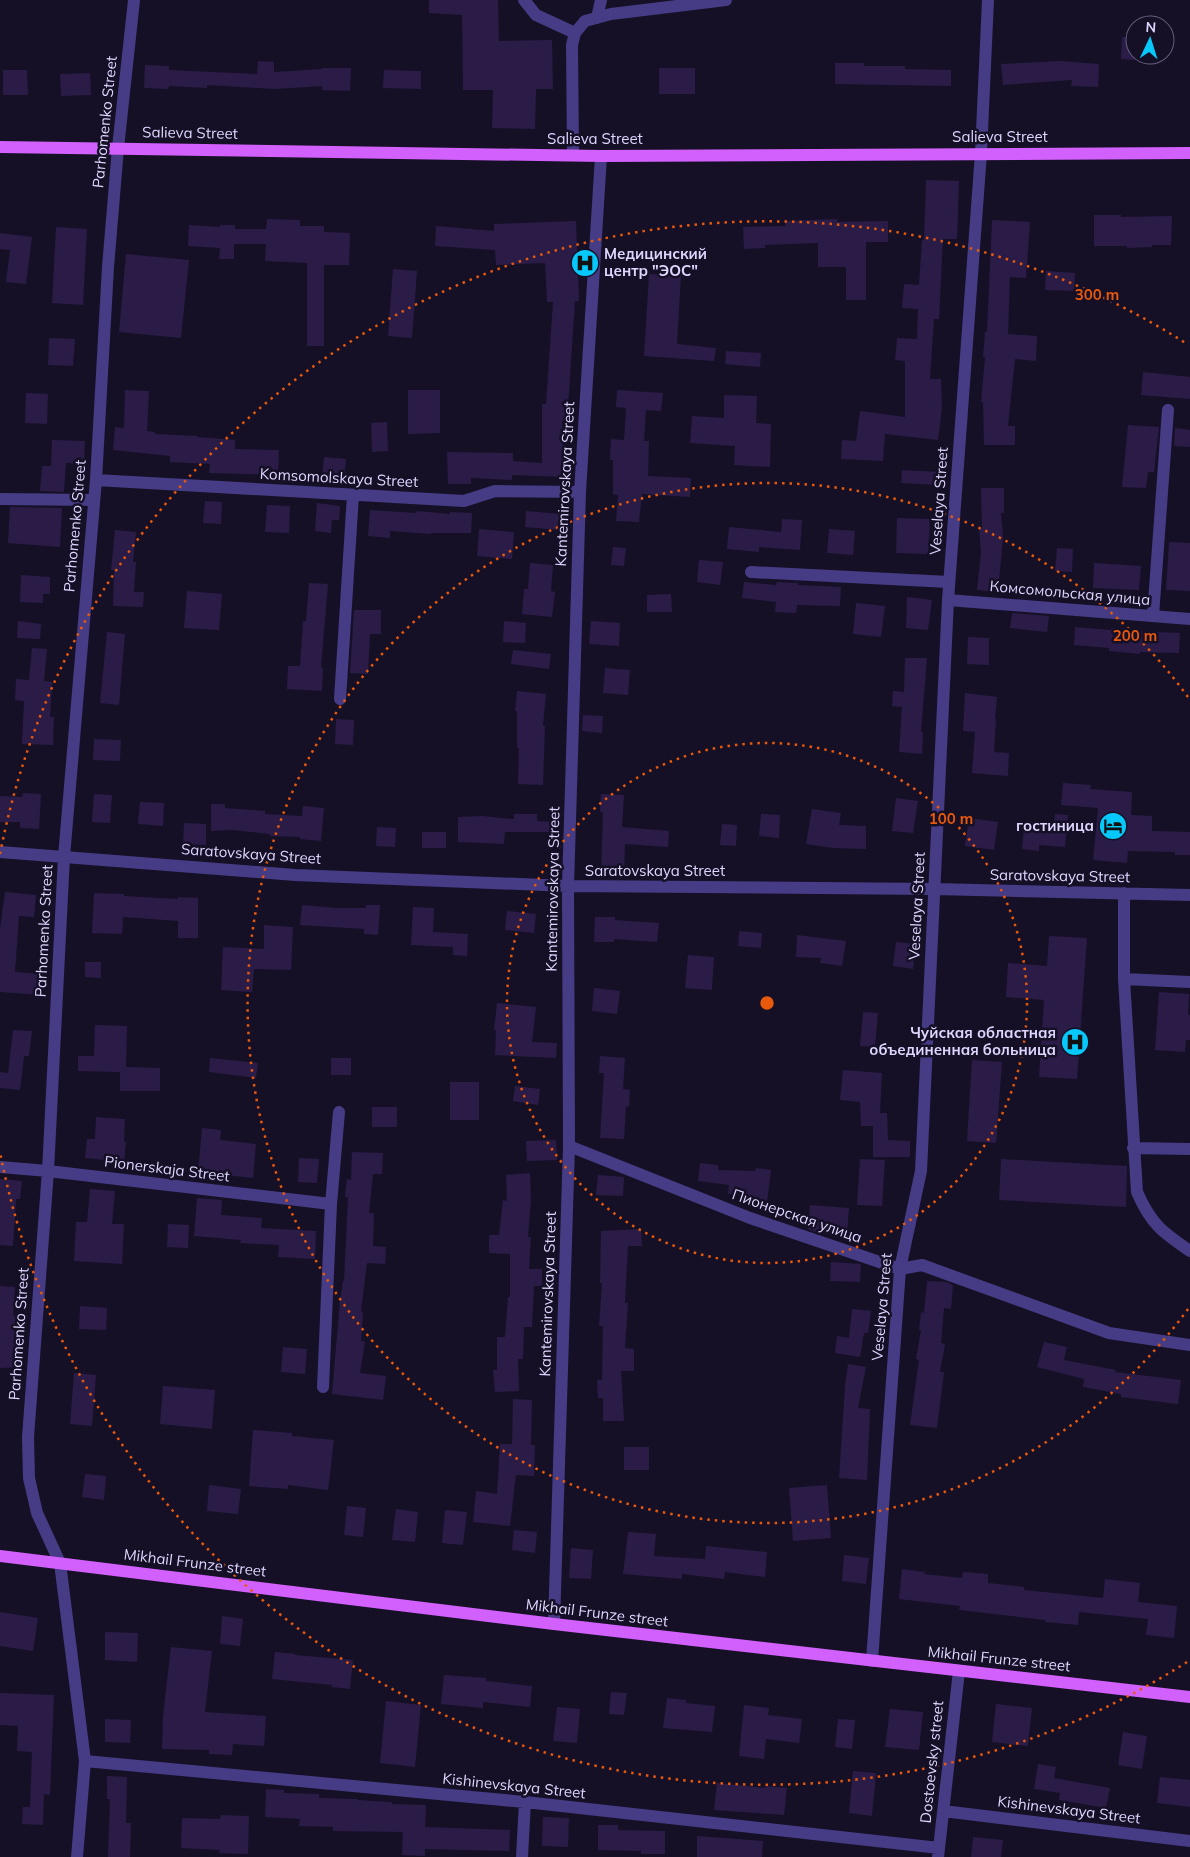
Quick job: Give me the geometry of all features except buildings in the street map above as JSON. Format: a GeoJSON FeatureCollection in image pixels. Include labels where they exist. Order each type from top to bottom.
{"type":"FeatureCollection","features":[{"type":"Feature","properties":{"kind":"main road","name":"Salieva Street"},"geometry":{"type":"LineString","coordinates":[[0,147],[601,156],[981,153],[1190,154]]}},
{"type":"Feature","properties":{"kind":"main road","name":"Mikhail Frunze street"},"geometry":{"type":"LineString","coordinates":[[0,1556],[554,1624],[1190,1697]]}},
{"type":"Feature","properties":{"kind":"street","name":"Parhomenko Street"},"geometry":{"type":"LineString","coordinates":[[78,1857],[85,1761],[60,1563],[37,1513],[29,1478],[28,1438],[48,1171],[64,857],[96,480],[108,267],[118,148],[134,0]]}},
{"type":"Feature","properties":{"kind":"street"},"geometry":{"type":"LineString","coordinates":[[524,0],[536,15],[575,33]]}},
{"type":"Feature","properties":{"kind":"street"},"geometry":{"type":"LineString","coordinates":[[597,18],[601,0]]}},
{"type":"Feature","properties":{"kind":"street"},"geometry":{"type":"LineString","coordinates":[[573,155],[572,45],[575,33],[585,21],[611,14],[726,0]]}},
{"type":"Feature","properties":{"kind":"street","name":"Veselaya Street"},"geometry":{"type":"LineString","coordinates":[[872,1661],[900,1269],[921,1171],[949,582],[981,153],[988,0]]}},
{"type":"Feature","properties":{"kind":"street","name":"Kantemirovskaya Street"},"geometry":{"type":"LineString","coordinates":[[554,1624],[569,1146],[568,886],[580,492],[601,156]]}},
{"type":"Feature","properties":{"kind":"street"},"geometry":{"type":"LineString","coordinates":[[1153,616],[1168,410]]}},
{"type":"Feature","properties":{"kind":"street","name":"Komsomolskaya Street"},"geometry":{"type":"LineString","coordinates":[[96,480],[464,501],[495,490],[580,492]]}},
{"type":"Feature","properties":{"kind":"street"},"geometry":{"type":"LineString","coordinates":[[340,699],[352,495]]}},
{"type":"Feature","properties":{"kind":"street"},"geometry":{"type":"LineString","coordinates":[[0,499],[94,500]]}},
{"type":"Feature","properties":{"kind":"street"},"geometry":{"type":"LineString","coordinates":[[751,572],[949,582]]}},
{"type":"Feature","properties":{"kind":"street","name":"Комсомольская улица"},"geometry":{"type":"LineString","coordinates":[[948,600],[1190,619]]}},
{"type":"Feature","properties":{"kind":"street","name":"Saratovskaya Street"},"geometry":{"type":"LineString","coordinates":[[0,852],[295,875],[568,886],[934,889],[1190,895]]}},
{"type":"Feature","properties":{"kind":"street"},"geometry":{"type":"LineString","coordinates":[[1124,893],[1124,979],[1137,1192],[1146,1212],[1163,1232],[1190,1251]]}},
{"type":"Feature","properties":{"kind":"street"},"geometry":{"type":"LineString","coordinates":[[1124,979],[1190,982]]}},
{"type":"Feature","properties":{"kind":"street"},"geometry":{"type":"LineString","coordinates":[[323,1387],[331,1204],[339,1112]]}},
{"type":"Feature","properties":{"kind":"street","name":"Пионерская улица"},"geometry":{"type":"LineString","coordinates":[[569,1146],[750,1218],[900,1269],[922,1265],[1109,1333],[1190,1345]]}},
{"type":"Feature","properties":{"kind":"street"},"geometry":{"type":"LineString","coordinates":[[1133,1148],[1190,1150]]}},
{"type":"Feature","properties":{"kind":"street","name":"Pionerskaja Street"},"geometry":{"type":"LineString","coordinates":[[0,1168],[48,1171],[331,1204]]}},
{"type":"Feature","properties":{"kind":"street","name":"Dostoevsky street"},"geometry":{"type":"LineString","coordinates":[[939,1853],[959,1671]]}},
{"type":"Feature","properties":{"kind":"street","name":"Kishinevskaya Street"},"geometry":{"type":"LineString","coordinates":[[85,1761],[525,1802],[939,1853]]}},
{"type":"Feature","properties":{"kind":"street"},"geometry":{"type":"LineString","coordinates":[[522,1857],[525,1802]]}},
{"type":"Feature","properties":{"kind":"street","name":"Kishinevskaya Street"},"geometry":{"type":"LineString","coordinates":[[943,1811],[1190,1841]]}},
{"type":"Feature","properties":{"kind":"place","name":"Медицинский центр \"ЭОС\""},"geometry":{"type":"Point","coordinates":[585,263]}},
{"type":"Feature","properties":{"kind":"place","name":"гостиница"},"geometry":{"type":"Point","coordinates":[1113,826]}},
{"type":"Feature","properties":{"kind":"place","name":"Чуйская областная объединенная больница"},"geometry":{"type":"Point","coordinates":[1075,1042]}}]}
